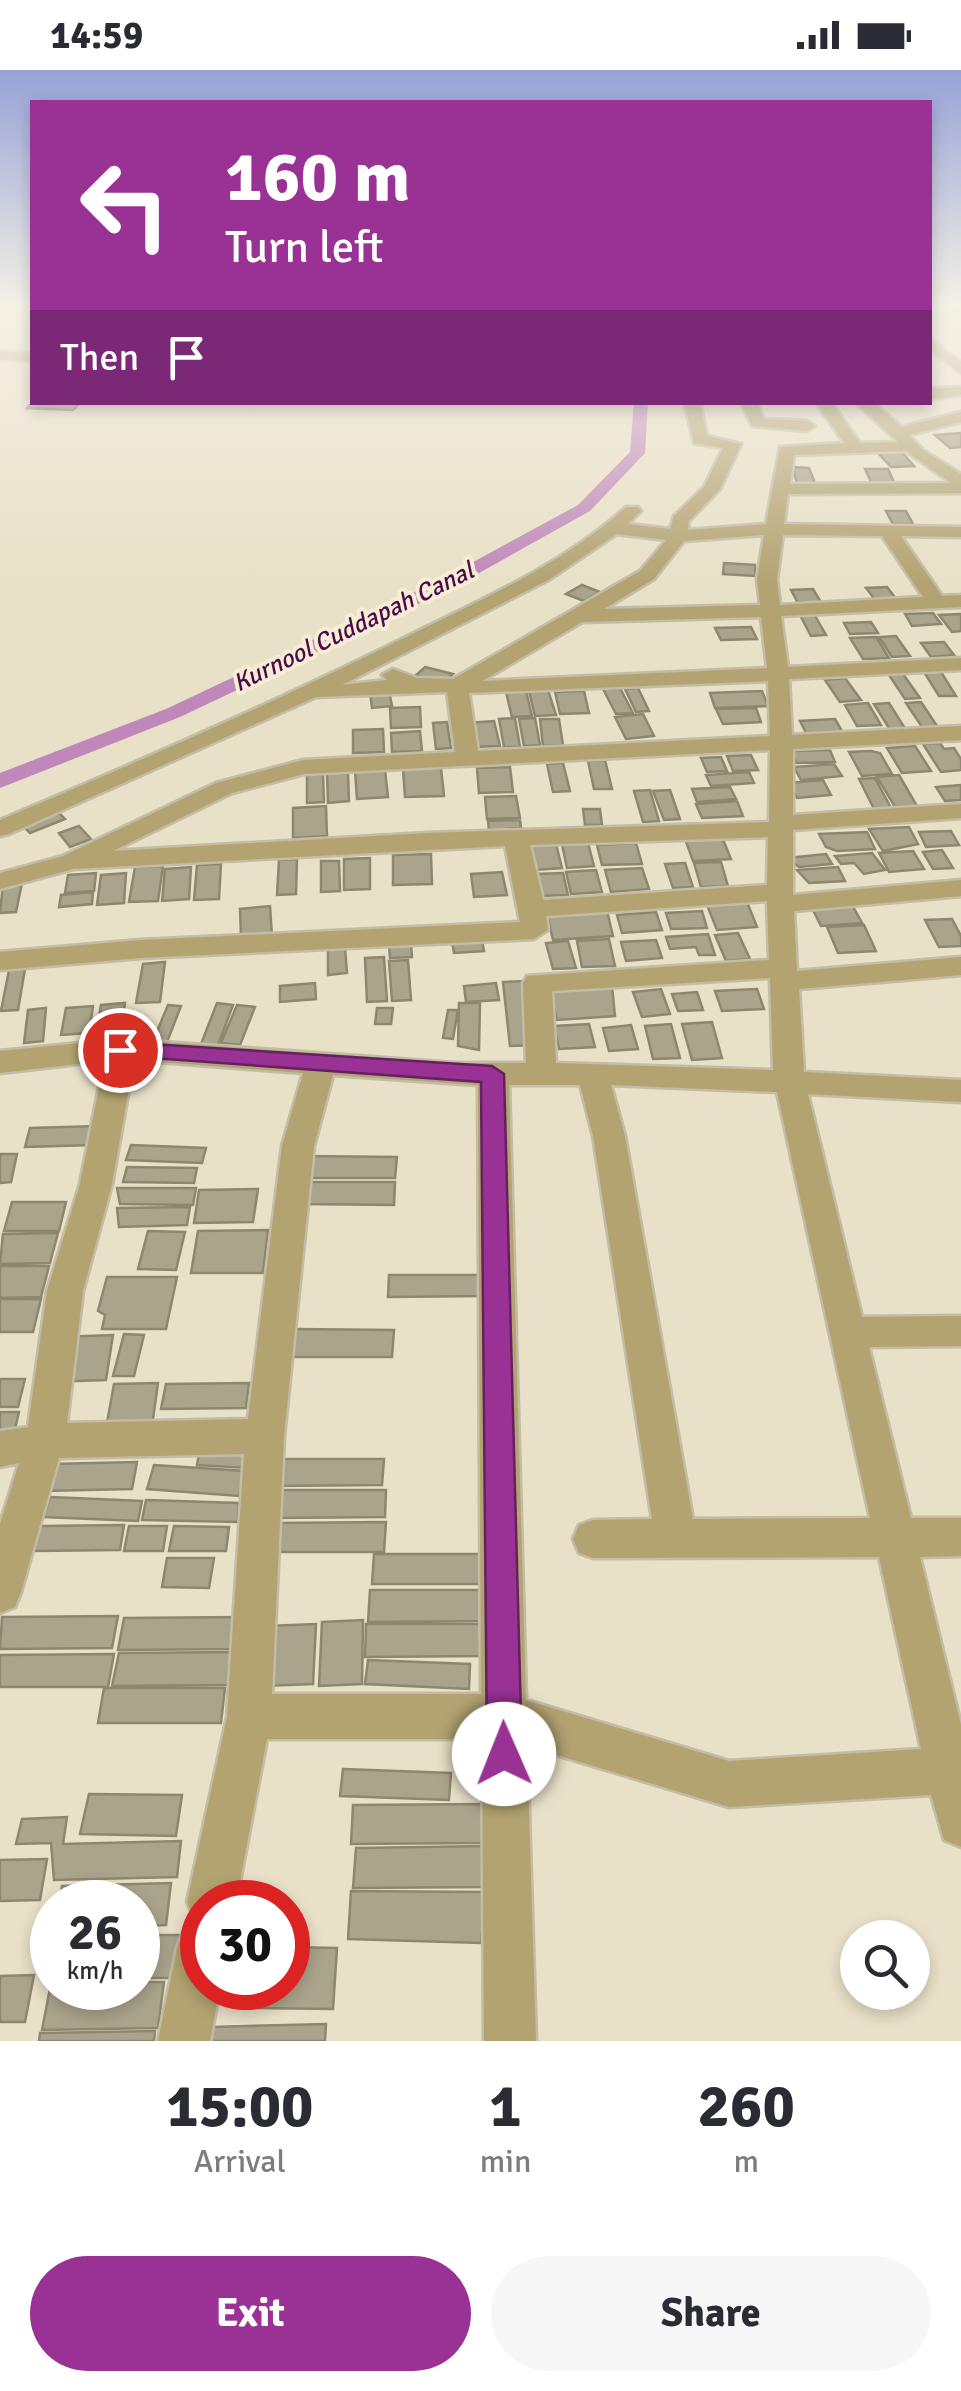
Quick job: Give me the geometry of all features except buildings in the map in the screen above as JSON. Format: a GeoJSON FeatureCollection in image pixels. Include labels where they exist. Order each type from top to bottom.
{"type":"FeatureCollection","features":[{"type":"Feature","properties":{"kind":"street"},"geometry":{"type":"LineString","coordinates":[[457,686],[647,574],[679,536],[680,520],[710,488],[734,447],[700,440],[693,405]]}},
{"type":"Feature","properties":{"kind":"street"},"geometry":{"type":"LineString","coordinates":[[749,405],[758,423],[807,426],[791,408]]}},
{"type":"Feature","properties":{"kind":"street"},"geometry":{"type":"LineString","coordinates":[[825,405],[856,448]]}},
{"type":"Feature","properties":{"kind":"street"},"geometry":{"type":"LineString","coordinates":[[865,405],[961,485]]}},
{"type":"Feature","properties":{"kind":"street"},"geometry":{"type":"LineString","coordinates":[[961,417],[905,440],[856,448],[786,450],[767,580],[778,674],[780,898],[789,1080],[893,1537],[954,1771],[961,1823]]}},
{"type":"Feature","properties":{"kind":"street"},"geometry":{"type":"LineString","coordinates":[[781,489],[961,485]]}},
{"type":"Feature","properties":{"kind":"street"},"geometry":{"type":"LineString","coordinates":[[0,829],[311,694],[514,590],[615,528],[632,510]]}},
{"type":"Feature","properties":{"kind":"street"},"geometry":{"type":"LineString","coordinates":[[615,528],[679,536],[777,529],[961,532]]}},
{"type":"Feature","properties":{"kind":"street"},"geometry":{"type":"LineString","coordinates":[[888,531],[936,602]]}},
{"type":"Feature","properties":{"kind":"street"},"geometry":{"type":"LineString","coordinates":[[578,616],[771,612],[961,601]]}},
{"type":"Feature","properties":{"kind":"street"},"geometry":{"type":"LineString","coordinates":[[311,694],[403,680],[501,688],[961,664]]}},
{"type":"Feature","properties":{"kind":"street"},"geometry":{"type":"LineString","coordinates":[[457,686],[467,758]]}},
{"type":"Feature","properties":{"kind":"street"},"geometry":{"type":"LineString","coordinates":[[0,881],[72,862],[224,788],[304,767],[961,733]]}},
{"type":"Feature","properties":{"kind":"street"},"geometry":{"type":"LineString","coordinates":[[72,862],[781,826],[961,811]]}},
{"type":"Feature","properties":{"kind":"street"},"geometry":{"type":"LineString","coordinates":[[516,839],[533,920],[542,1074]]}},
{"type":"Feature","properties":{"kind":"street"},"geometry":{"type":"LineString","coordinates":[[0,961],[780,898],[961,888]]}},
{"type":"Feature","properties":{"kind":"street"},"geometry":{"type":"LineString","coordinates":[[537,983],[961,966]]}},
{"type":"Feature","properties":{"kind":"street"},"geometry":{"type":"LineString","coordinates":[[0,1062],[120,1050],[492,1074],[789,1080],[961,1091]]}},
{"type":"Feature","properties":{"kind":"street"},"geometry":{"type":"LineString","coordinates":[[0,1592],[46,1441],[65,1291],[96,1184],[120,1050]]}},
{"type":"Feature","properties":{"kind":"street"},"geometry":{"type":"LineString","coordinates":[[217,1880],[250,1717],[264,1436],[298,1146],[320,1063]]}},
{"type":"Feature","properties":{"kind":"street"},"geometry":{"type":"LineString","coordinates":[[492,1074],[510,2041]]}},
{"type":"Feature","properties":{"kind":"street"},"geometry":{"type":"LineString","coordinates":[[593,1074],[609,1136],[676,1540]]}},
{"type":"Feature","properties":{"kind":"street"},"geometry":{"type":"LineString","coordinates":[[847,1332],[961,1330]]}},
{"type":"Feature","properties":{"kind":"street"},"geometry":{"type":"LineString","coordinates":[[0,1449],[46,1441],[264,1436]]}},
{"type":"Feature","properties":{"kind":"street"},"geometry":{"type":"LineString","coordinates":[[594,1539],[961,1537]]}},
{"type":"Feature","properties":{"kind":"street"},"geometry":{"type":"LineString","coordinates":[[250,1717],[504,1716],[728,1784],[954,1771]]}},
{"type":"Feature","properties":{"kind":"street"},"geometry":{"type":"LineString","coordinates":[[184,2041],[190,2010]]}},
{"type":"Feature","properties":{"kind":"waterway","name":"Kurnool Cuddapah Canal"},"geometry":{"type":"LineString","coordinates":[[0,781],[173,713],[448,583],[584,508],[637,453],[641,405]]}},
{"type":"Feature","properties":{"kind":"route"},"geometry":{"type":"LineString","coordinates":[[120,1050],[492,1074],[504,1754]]}}]}
